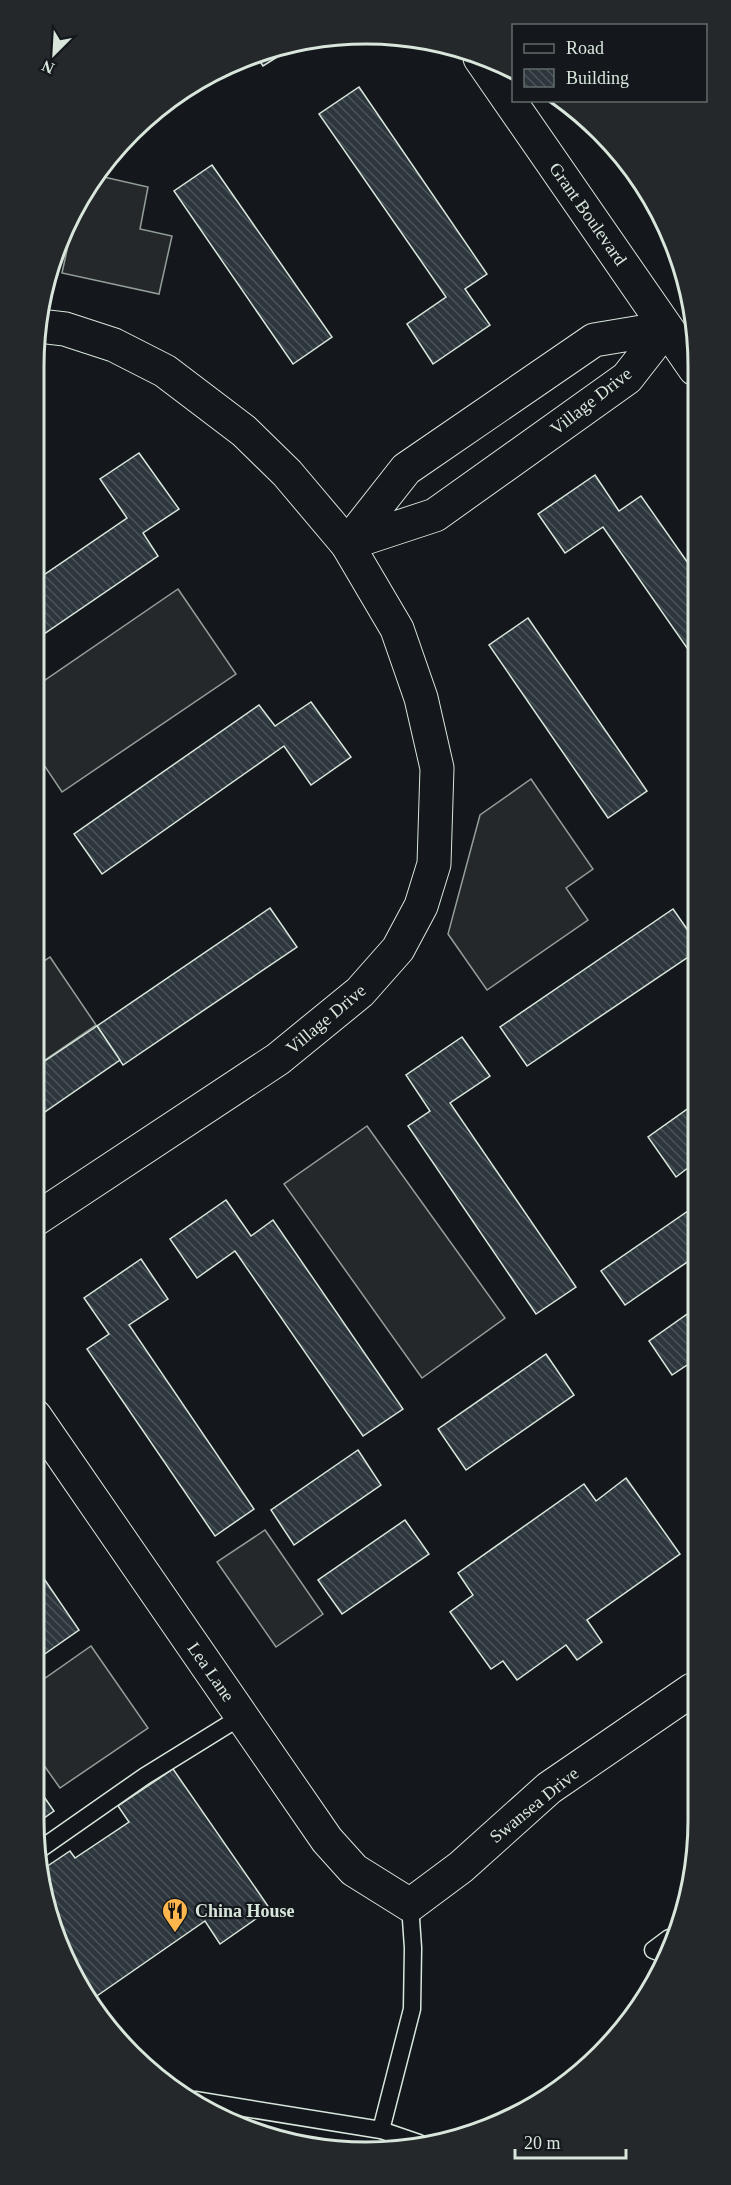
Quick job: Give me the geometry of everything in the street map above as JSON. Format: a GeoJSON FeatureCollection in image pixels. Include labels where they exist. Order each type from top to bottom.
{"type":"FeatureCollection","features":[{"type":"Feature","properties":{"kind":"street","name":"Grant Boulevard"},"geometry":{"type":"LineString","coordinates":[[486,67],[688,359]]}},
{"type":"Feature","properties":{"kind":"street","name":"Village Drive"},"geometry":{"type":"LineString","coordinates":[[44,1214],[278,1059],[360,992],[398,949],[421,906],[434,864],[437,768],[421,698],[397,629],[347,544],[287,473],[244,431],[165,371],[114,345],[65,329],[46,327]]}},
{"type":"Feature","properties":{"kind":"street","name":"Village Drive"},"geometry":{"type":"LineString","coordinates":[[347,544],[406,468],[594,340],[666,328]]}},
{"type":"Feature","properties":{"kind":"street","name":"Village Drive"},"geometry":{"type":"LineString","coordinates":[[347,544],[435,515],[627,378],[666,328]]}},
{"type":"Feature","properties":{"kind":"street","name":"Lea Lane"},"geometry":{"type":"LineString","coordinates":[[44,1429],[327,1840],[354,1870],[410,1905]]}},
{"type":"Feature","properties":{"kind":"street","name":"Swansea Drive"},"geometry":{"type":"LineString","coordinates":[[410,1905],[461,1867],[549,1788],[688,1693]]}},
{"type":"Feature","properties":{"kind":"lane"},"geometry":{"type":"LineString","coordinates":[[44,1846],[144,1776],[242,1716]]}},
{"type":"Feature","properties":{"kind":"lane"},"geometry":{"type":"LineString","coordinates":[[381,2130],[412,2009],[413,1948],[410,1905]]}},
{"type":"Feature","properties":{"kind":"lane"},"geometry":{"type":"LineString","coordinates":[[659,1952],[653,1950],[663,1942]]}},
{"type":"Feature","properties":{"kind":"lane"},"geometry":{"type":"LineString","coordinates":[[213,2103],[381,2130],[407,2139]]}},
{"type":"Feature","properties":{"kind":"shaded area"},"geometry":{"type":"Polygon","coordinates":[[[105,177],[148,187],[140,229],[172,236],[159,294],[62,273],[69,239],[87,204],[105,177]]]}},
{"type":"Feature","properties":{"kind":"shaded area"},"geometry":{"type":"Polygon","coordinates":[[[178,589],[236,674],[62,792],[44,765],[44,681],[178,589]]]}},
{"type":"Feature","properties":{"kind":"shaded area"},"geometry":{"type":"Polygon","coordinates":[[[531,779],[593,869],[566,888],[588,920],[487,990],[448,934],[480,815],[531,779]]]}},
{"type":"Feature","properties":{"kind":"shaded area"},"geometry":{"type":"Polygon","coordinates":[[[50,957],[96,1025],[44,1061],[44,961],[50,957]]]}},
{"type":"Feature","properties":{"kind":"shaded area"},"geometry":{"type":"Polygon","coordinates":[[[367,1126],[505,1318],[422,1378],[284,1184],[367,1126]]]}},
{"type":"Feature","properties":{"kind":"shaded area"},"geometry":{"type":"Polygon","coordinates":[[[265,1530],[323,1614],[276,1647],[217,1562],[265,1530]]]}},
{"type":"Feature","properties":{"kind":"shaded area"},"geometry":{"type":"Polygon","coordinates":[[[91,1646],[148,1728],[60,1788],[44,1765],[44,1679],[91,1646]]]}},
{"type":"Feature","properties":{"kind":"building"},"geometry":{"type":"Polygon","coordinates":[[[282,54],[263,66],[260,62],[282,54]]]}},
{"type":"Feature","properties":{"kind":"building"},"geometry":{"type":"Polygon","coordinates":[[[359,87],[487,274],[465,289],[490,325],[433,364],[407,324],[446,297],[319,114],[359,87]]]}},
{"type":"Feature","properties":{"kind":"building"},"geometry":{"type":"Polygon","coordinates":[[[212,165],[332,337],[293,364],[174,191],[212,165]]]}},
{"type":"Feature","properties":{"kind":"building"},"geometry":{"type":"Polygon","coordinates":[[[139,453],[179,509],[143,533],[158,556],[44,634],[44,575],[127,518],[100,479],[139,453]]]}},
{"type":"Feature","properties":{"kind":"building"},"geometry":{"type":"Polygon","coordinates":[[[595,475],[619,511],[641,496],[688,563],[688,649],[603,527],[565,553],[538,514],[595,475]]]}},
{"type":"Feature","properties":{"kind":"building"},"geometry":{"type":"Polygon","coordinates":[[[528,618],[647,791],[608,818],[489,645],[528,618]]]}},
{"type":"Feature","properties":{"kind":"building"},"geometry":{"type":"Polygon","coordinates":[[[311,702],[351,757],[311,785],[284,746],[102,874],[74,834],[259,705],[275,726],[311,702]]]}},
{"type":"Feature","properties":{"kind":"building"},"geometry":{"type":"Polygon","coordinates":[[[270,908],[297,947],[123,1065],[97,1026],[270,908]]]}},
{"type":"Feature","properties":{"kind":"building"},"geometry":{"type":"Polygon","coordinates":[[[673,909],[688,930],[688,957],[527,1066],[500,1027],[673,909]]]}},
{"type":"Feature","properties":{"kind":"building"},"geometry":{"type":"Polygon","coordinates":[[[97,1026],[120,1060],[44,1112],[44,1062],[97,1026]]]}},
{"type":"Feature","properties":{"kind":"building"},"geometry":{"type":"Polygon","coordinates":[[[462,1037],[490,1076],[450,1103],[576,1287],[536,1314],[408,1126],[430,1111],[406,1075],[462,1037]]]}},
{"type":"Feature","properties":{"kind":"building"},"geometry":{"type":"Polygon","coordinates":[[[688,1109],[688,1168],[676,1177],[648,1137],[688,1109]]]}},
{"type":"Feature","properties":{"kind":"building"},"geometry":{"type":"Polygon","coordinates":[[[226,1200],[251,1236],[273,1220],[403,1409],[363,1436],[235,1251],[197,1278],[170,1239],[226,1200]]]}},
{"type":"Feature","properties":{"kind":"building"},"geometry":{"type":"Polygon","coordinates":[[[688,1211],[688,1261],[625,1305],[601,1271],[688,1211]]]}},
{"type":"Feature","properties":{"kind":"building"},"geometry":{"type":"Polygon","coordinates":[[[141,1259],[168,1299],[129,1325],[254,1509],[215,1536],[87,1349],[109,1334],[84,1298],[141,1259]]]}},
{"type":"Feature","properties":{"kind":"building"},"geometry":{"type":"Polygon","coordinates":[[[688,1314],[688,1364],[672,1375],[649,1341],[688,1314]]]}},
{"type":"Feature","properties":{"kind":"building"},"geometry":{"type":"Polygon","coordinates":[[[546,1354],[574,1395],[466,1470],[438,1429],[546,1354]]]}},
{"type":"Feature","properties":{"kind":"building"},"geometry":{"type":"Polygon","coordinates":[[[358,1450],[381,1485],[294,1545],[271,1510],[358,1450]]]}},
{"type":"Feature","properties":{"kind":"building"},"geometry":{"type":"Polygon","coordinates":[[[626,1478],[680,1554],[587,1620],[602,1642],[577,1660],[566,1645],[517,1680],[503,1661],[491,1669],[450,1612],[473,1595],[458,1573],[584,1484],[596,1501],[626,1478]]]}},
{"type":"Feature","properties":{"kind":"building"},"geometry":{"type":"Polygon","coordinates":[[[405,1520],[429,1554],[342,1614],[318,1580],[405,1520]]]}},
{"type":"Feature","properties":{"kind":"building"},"geometry":{"type":"Polygon","coordinates":[[[44,1579],[79,1630],[44,1654],[44,1579]]]}},
{"type":"Feature","properties":{"kind":"building"},"geometry":{"type":"Polygon","coordinates":[[[173,1769],[270,1909],[220,1944],[205,1921],[97,1996],[68,1943],[54,1903],[47,1866],[70,1851],[75,1858],[129,1822],[118,1806],[173,1769]]]}},
{"type":"Feature","properties":{"kind":"building"},"geometry":{"type":"Polygon","coordinates":[[[44,1797],[54,1811],[44,1818],[44,1797]]]}},
{"type":"Feature","properties":{"kind":"place","name":"China House"},"geometry":{"type":"Point","coordinates":[175,1934]}}]}
